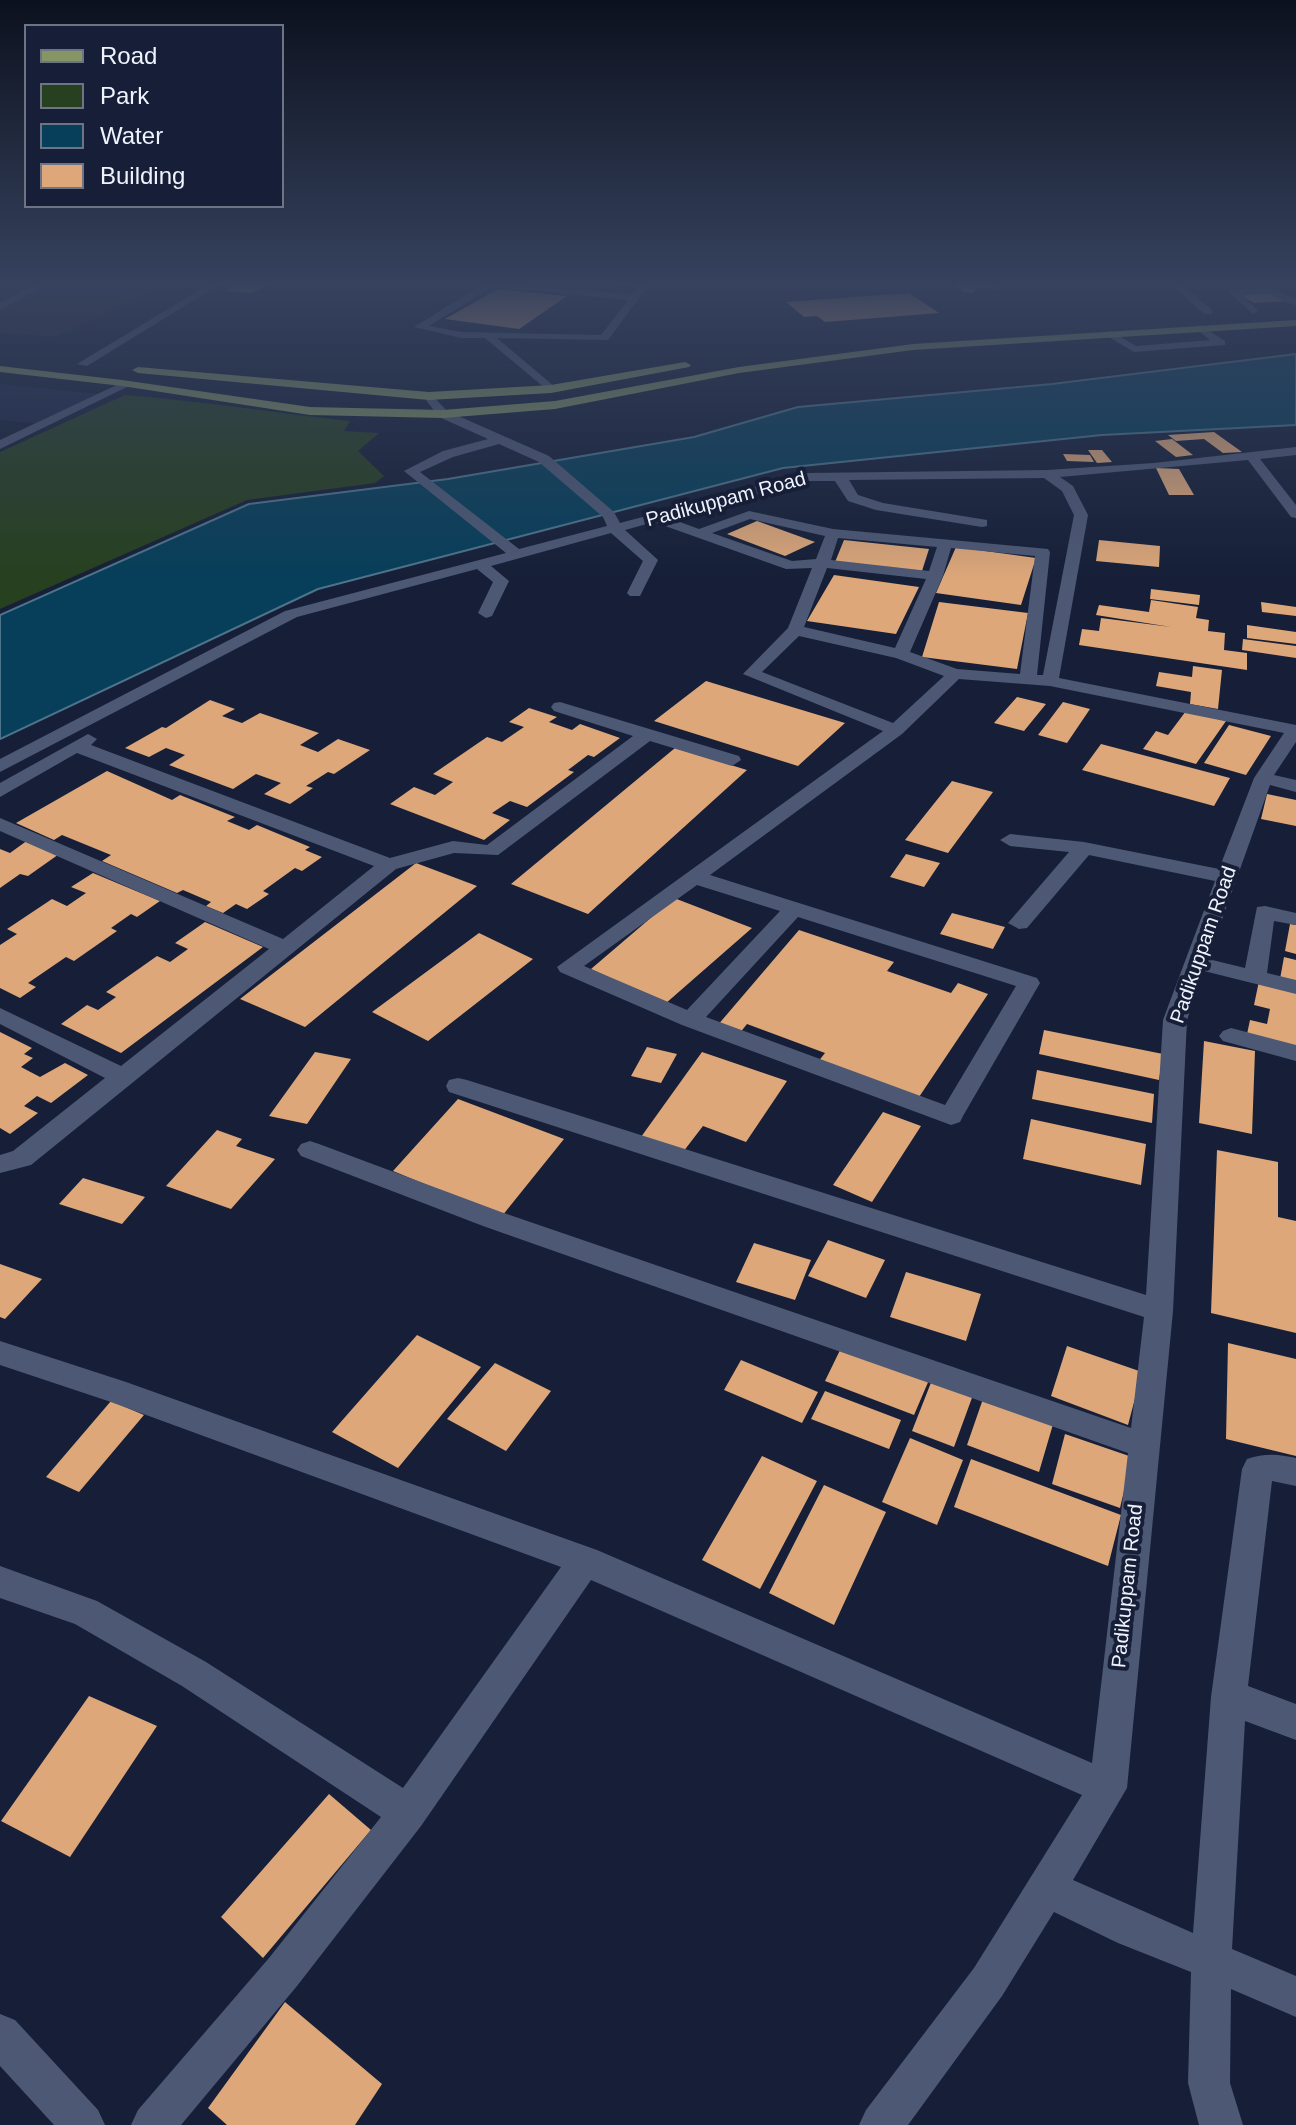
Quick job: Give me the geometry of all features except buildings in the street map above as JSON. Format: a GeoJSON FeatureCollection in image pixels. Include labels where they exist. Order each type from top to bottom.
{"type":"FeatureCollection","features":[{"type":"Feature","properties":{"kind":"main road"},"geometry":{"type":"LineString","coordinates":[[111,382],[310,411],[443,414],[555,405],[675,382]]}},
{"type":"Feature","properties":{"kind":"main road"},"geometry":{"type":"LineString","coordinates":[[282,382],[429,396],[551,389],[588,382]]}},
{"type":"Feature","properties":{"kind":"main road"},"geometry":{"type":"LineString","coordinates":[[266,404],[303,384]]}},
{"type":"Feature","properties":{"kind":"street"},"geometry":{"type":"LineString","coordinates":[[543,382],[551,389]]}},
{"type":"Feature","properties":{"kind":"street"},"geometry":{"type":"LineString","coordinates":[[0,445],[127,384]]}},
{"type":"Feature","properties":{"kind":"street"},"geometry":{"type":"LineString","coordinates":[[429,396],[443,414],[544,459],[613,523],[651,560],[635,593]]}},
{"type":"Feature","properties":{"kind":"street"},"geometry":{"type":"LineString","coordinates":[[501,439],[412,469],[412,474],[518,555]]}},
{"type":"Feature","properties":{"kind":"street","name":"Padikuppam Road"},"geometry":{"type":"LineString","coordinates":[[291,614],[518,555],[613,523],[655,518],[808,477],[1047,474],[1154,467],[1296,451]]}},
{"type":"Feature","properties":{"kind":"street"},"geometry":{"type":"LineString","coordinates":[[1251,456],[1296,514]]}},
{"type":"Feature","properties":{"kind":"street"},"geometry":{"type":"LineString","coordinates":[[1039,680],[1081,515],[1068,489],[1047,474]]}},
{"type":"Feature","properties":{"kind":"street"},"geometry":{"type":"LineString","coordinates":[[839,476],[853,498],[881,507],[982,523]]}},
{"type":"Feature","properties":{"kind":"street"},"geometry":{"type":"LineString","coordinates":[[700,533],[749,515],[833,533],[1043,552],[1039,680]]}},
{"type":"Feature","properties":{"kind":"street"},"geometry":{"type":"LineString","coordinates":[[655,518],[791,566],[822,563],[935,576]]}},
{"type":"Feature","properties":{"kind":"street"},"geometry":{"type":"LineString","coordinates":[[833,533],[795,630],[751,674],[896,730]]}},
{"type":"Feature","properties":{"kind":"street"},"geometry":{"type":"LineString","coordinates":[[901,654],[935,576],[945,543]]}},
{"type":"Feature","properties":{"kind":"street"},"geometry":{"type":"LineString","coordinates":[[481,565],[501,581],[486,613]]}},
{"type":"Feature","properties":{"kind":"street"},"geometry":{"type":"LineString","coordinates":[[0,791],[213,667],[291,614]]}},
{"type":"Feature","properties":{"kind":"street"},"geometry":{"type":"LineString","coordinates":[[0,766],[291,614]]}},
{"type":"Feature","properties":{"kind":"street","name":"Padikuppam Road"},"geometry":{"type":"LineString","coordinates":[[795,630],[901,654],[955,674],[1039,680],[1296,729],[1263,778],[1175,1020],[1159,1311],[1108,1788],[988,1982],[881,2125]]}},
{"type":"Feature","properties":{"kind":"street"},"geometry":{"type":"LineString","coordinates":[[694,877],[1029,983],[951,1116],[690,1020],[568,967],[896,730],[955,674]]}},
{"type":"Feature","properties":{"kind":"street"},"geometry":{"type":"LineString","coordinates":[[560,707],[732,760]]}},
{"type":"Feature","properties":{"kind":"street"},"geometry":{"type":"LineString","coordinates":[[0,1164],[22,1158],[389,865],[453,847],[491,851],[647,734]]}},
{"type":"Feature","properties":{"kind":"street"},"geometry":{"type":"LineString","coordinates":[[76,746],[389,865]]}},
{"type":"Feature","properties":{"kind":"street"},"geometry":{"type":"LineString","coordinates":[[1263,778],[1296,786]]}},
{"type":"Feature","properties":{"kind":"street"},"geometry":{"type":"LineString","coordinates":[[0,824],[283,947]]}},
{"type":"Feature","properties":{"kind":"street"},"geometry":{"type":"LineString","coordinates":[[1010,840],[1084,848],[1226,877]]}},
{"type":"Feature","properties":{"kind":"street"},"geometry":{"type":"LineString","coordinates":[[1019,923],[1084,848]]}},
{"type":"Feature","properties":{"kind":"street"},"geometry":{"type":"LineString","coordinates":[[690,1020],[795,907]]}},
{"type":"Feature","properties":{"kind":"street"},"geometry":{"type":"LineString","coordinates":[[1255,977],[1265,912],[1296,919]]}},
{"type":"Feature","properties":{"kind":"street"},"geometry":{"type":"LineString","coordinates":[[1194,962],[1296,987]]}},
{"type":"Feature","properties":{"kind":"street"},"geometry":{"type":"LineString","coordinates":[[0,1015],[123,1077]]}},
{"type":"Feature","properties":{"kind":"street"},"geometry":{"type":"LineString","coordinates":[[1231,1036],[1296,1053]]}},
{"type":"Feature","properties":{"kind":"street"},"geometry":{"type":"LineString","coordinates":[[458,1086],[1159,1311]]}},
{"type":"Feature","properties":{"kind":"street"},"geometry":{"type":"LineString","coordinates":[[310,1150],[492,1219],[1143,1445]]}},
{"type":"Feature","properties":{"kind":"street"},"geometry":{"type":"LineString","coordinates":[[0,1353],[585,1561],[1108,1788]]}},
{"type":"Feature","properties":{"kind":"street"},"geometry":{"type":"LineString","coordinates":[[1221,2125],[1209,2083],[1211,1960],[1229,1697],[1258,1469],[1274,1467],[1296,1472]]}},
{"type":"Feature","properties":{"kind":"street"},"geometry":{"type":"LineString","coordinates":[[153,2125],[283,1972],[408,1813],[585,1561]]}},
{"type":"Feature","properties":{"kind":"street"},"geometry":{"type":"LineString","coordinates":[[0,1582],[85,1612],[194,1674],[408,1813]]}},
{"type":"Feature","properties":{"kind":"street"},"geometry":{"type":"LineString","coordinates":[[1229,1697],[1296,1722]]}},
{"type":"Feature","properties":{"kind":"street"},"geometry":{"type":"LineString","coordinates":[[1046,1888],[1132,1929],[1296,1997]]}},
{"type":"Feature","properties":{"kind":"street"},"geometry":{"type":"LineString","coordinates":[[0,2035],[83,2125]]}},
{"type":"Feature","properties":{"kind":"shaded area"},"geometry":{"type":"Polygon","coordinates":[[[0,384],[101,394],[42,424],[0,420],[0,384]]]}},
{"type":"Feature","properties":{"kind":"green space"},"geometry":{"type":"Polygon","coordinates":[[[125,395],[350,421],[344,431],[379,433],[358,451],[384,476],[375,483],[247,500],[0,609],[0,452],[125,395]]]}},
{"type":"Feature","properties":{"kind":"water"},"geometry":{"type":"Polygon","coordinates":[[[1296,382],[1296,425],[1102,435],[783,468],[318,589],[0,739],[0,615],[249,504],[448,479],[694,437],[798,407],[1052,384],[1296,382]]]}}]}
